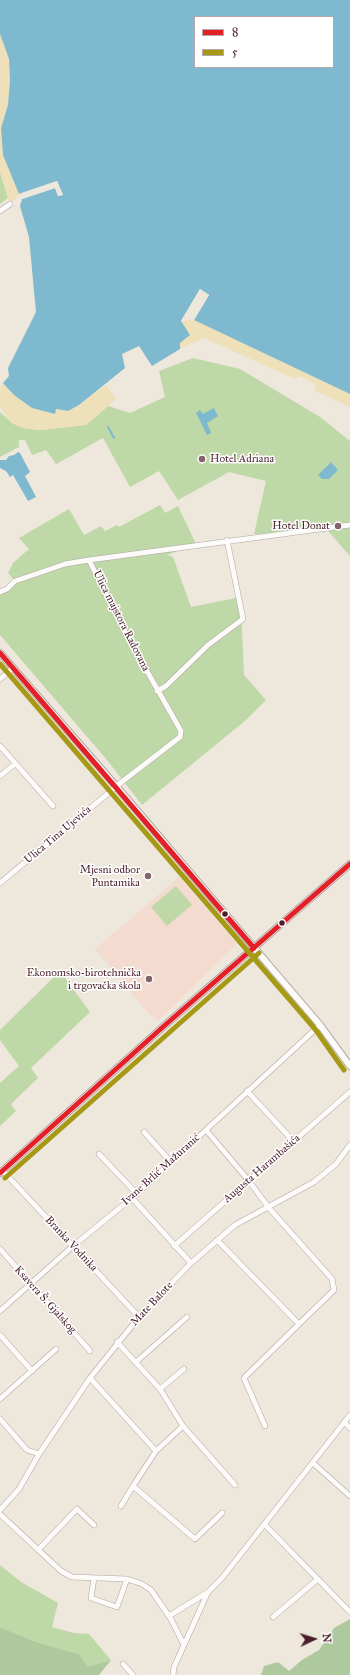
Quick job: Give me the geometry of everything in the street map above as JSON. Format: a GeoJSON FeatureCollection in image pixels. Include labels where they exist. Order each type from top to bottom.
{"type":"FeatureCollection","features":[{"type":"Feature","properties":{"kind":"street"},"geometry":{"type":"LineString","coordinates":[[0,211],[10,204]]}},
{"type":"Feature","properties":{"kind":"street","name":"Ulica majstora Radovana"},"geometry":{"type":"LineString","coordinates":[[116,786],[180,737],[181,731],[126,634],[89,560],[227,540],[350,525]]}},
{"type":"Feature","properties":{"kind":"street"},"geometry":{"type":"LineString","coordinates":[[157,690],[166,686],[208,645],[243,618],[227,540]]}},
{"type":"Feature","properties":{"kind":"street"},"geometry":{"type":"LineString","coordinates":[[0,592],[7,589],[15,581],[39,572],[65,564],[89,560]]}},
{"type":"Feature","properties":{"kind":"street"},"geometry":{"type":"LineString","coordinates":[[0,653],[254,948],[320,1026],[350,1066]]}},
{"type":"Feature","properties":{"kind":"street"},"geometry":{"type":"LineString","coordinates":[[0,679],[13,668]]}},
{"type":"Feature","properties":{"kind":"street"},"geometry":{"type":"LineString","coordinates":[[0,746],[53,806]]}},
{"type":"Feature","properties":{"kind":"street"},"geometry":{"type":"LineString","coordinates":[[0,776],[15,764]]}},
{"type":"Feature","properties":{"kind":"street","name":"Ulica Tina Ujevića"},"geometry":{"type":"LineString","coordinates":[[0,883],[116,786]]}},
{"type":"Feature","properties":{"kind":"street"},"geometry":{"type":"LineString","coordinates":[[1,1172],[164,1026],[350,864]]}},
{"type":"Feature","properties":{"kind":"street","name":"Ivane Brlić Mažuranić"},"geometry":{"type":"LineString","coordinates":[[0,1311],[73,1246],[132,1198],[247,1091],[320,1026]]}},
{"type":"Feature","properties":{"kind":"street"},"geometry":{"type":"LineString","coordinates":[[247,1091],[294,1142]]}},
{"type":"Feature","properties":{"kind":"street","name":"Augusta Harambašića"},"geometry":{"type":"LineString","coordinates":[[174,1246],[350,1092]]}},
{"type":"Feature","properties":{"kind":"street"},"geometry":{"type":"LineString","coordinates":[[206,1130],[249,1181],[269,1208],[332,1279],[334,1290],[244,1378],[265,1426]]}},
{"type":"Feature","properties":{"kind":"street"},"geometry":{"type":"LineString","coordinates":[[144,1132],[171,1162]]}},
{"type":"Feature","properties":{"kind":"street","name":"Mate Balote"},"geometry":{"type":"LineString","coordinates":[[0,1510],[19,1489],[39,1454],[90,1378],[117,1342],[138,1318],[191,1263],[235,1225],[269,1208],[314,1182],[336,1164],[350,1145]]}},
{"type":"Feature","properties":{"kind":"street"},"geometry":{"type":"LineString","coordinates":[[99,1154],[136,1194]]}},
{"type":"Feature","properties":{"kind":"street","name":"Branka Vodnika"},"geometry":{"type":"LineString","coordinates":[[1,1172],[73,1246],[138,1318]]}},
{"type":"Feature","properties":{"kind":"street"},"geometry":{"type":"LineString","coordinates":[[132,1198],[191,1263]]}},
{"type":"Feature","properties":{"kind":"street"},"geometry":{"type":"LineString","coordinates":[[217,1240],[299,1324]]}},
{"type":"Feature","properties":{"kind":"street","name":"Ksavera Š. Gjalskog"},"geometry":{"type":"LineString","coordinates":[[0,1249],[90,1350]]}},
{"type":"Feature","properties":{"kind":"street"},"geometry":{"type":"LineString","coordinates":[[136,1362],[187,1317]]}},
{"type":"Feature","properties":{"kind":"street"},"geometry":{"type":"LineString","coordinates":[[0,1335],[32,1371]]}},
{"type":"Feature","properties":{"kind":"street"},"geometry":{"type":"LineString","coordinates":[[117,1342],[160,1389],[183,1426],[235,1485]]}},
{"type":"Feature","properties":{"kind":"street"},"geometry":{"type":"LineString","coordinates":[[0,1399],[56,1349]]}},
{"type":"Feature","properties":{"kind":"street"},"geometry":{"type":"LineString","coordinates":[[160,1389],[184,1369]]}},
{"type":"Feature","properties":{"kind":"street"},"geometry":{"type":"LineString","coordinates":[[90,1378],[156,1451]]}},
{"type":"Feature","properties":{"kind":"street"},"geometry":{"type":"LineString","coordinates":[[173,1675],[184,1645],[208,1592],[265,1525],[350,1415]]}},
{"type":"Feature","properties":{"kind":"street"},"geometry":{"type":"LineString","coordinates":[[0,1419],[27,1450],[39,1454]]}},
{"type":"Feature","properties":{"kind":"street"},"geometry":{"type":"LineString","coordinates":[[344,1422],[350,1428]]}},
{"type":"Feature","properties":{"kind":"street"},"geometry":{"type":"LineString","coordinates":[[121,1506],[156,1451],[183,1426]]}},
{"type":"Feature","properties":{"kind":"street"},"geometry":{"type":"LineString","coordinates":[[313,1463],[350,1496]]}},
{"type":"Feature","properties":{"kind":"street"},"geometry":{"type":"LineString","coordinates":[[133,1486],[195,1539],[222,1513]]}},
{"type":"Feature","properties":{"kind":"street"},"geometry":{"type":"LineString","coordinates":[[38,1550],[77,1509],[94,1525]]}},
{"type":"Feature","properties":{"kind":"street"},"geometry":{"type":"LineString","coordinates":[[0,1514],[61,1572],[72,1577],[127,1580],[142,1584],[151,1590],[169,1616],[184,1645]]}},
{"type":"Feature","properties":{"kind":"street"},"geometry":{"type":"LineString","coordinates":[[265,1525],[350,1612]]}},
{"type":"Feature","properties":{"kind":"street"},"geometry":{"type":"LineString","coordinates":[[94,1578],[91,1598],[117,1607],[127,1580]]}},
{"type":"Feature","properties":{"kind":"street"},"geometry":{"type":"LineString","coordinates":[[273,1617],[318,1579]]}},
{"type":"Feature","properties":{"kind":"street"},"geometry":{"type":"LineString","coordinates":[[169,1616],[208,1592]]}},
{"type":"Feature","properties":{"kind":"street"},"geometry":{"type":"LineString","coordinates":[[123,1664],[133,1675]]}},
{"type":"Feature","properties":{"kind":"shaded area"},"geometry":{"type":"Polygon","coordinates":[[[179,877],[237,944],[158,1021],[147,1012],[95,949],[179,877]]]}},
{"type":"Feature","properties":{"kind":"green space"},"geometry":{"type":"Polygon","coordinates":[[[0,172],[8,198],[0,204],[0,172]]]}},
{"type":"Feature","properties":{"kind":"green space"},"geometry":{"type":"Polygon","coordinates":[[[193,358],[240,369],[320,417],[350,441],[350,556],[328,531],[254,534],[266,481],[229,472],[178,500],[159,471],[130,487],[103,438],[56,464],[46,450],[32,455],[25,440],[19,440],[19,447],[0,457],[0,412],[12,423],[23,428],[40,430],[86,425],[108,406],[130,413],[165,397],[159,371],[193,358]]]}},
{"type":"Feature","properties":{"kind":"green space"},"geometry":{"type":"Polygon","coordinates":[[[160,505],[165,513],[178,506],[196,544],[167,555],[173,557],[191,607],[236,598],[242,628],[244,675],[266,700],[246,720],[142,805],[107,760],[0,635],[0,588],[2,591],[15,581],[8,573],[13,563],[29,549],[19,538],[69,509],[84,535],[101,526],[105,531],[117,525],[119,527],[160,505]]]}},
{"type":"Feature","properties":{"kind":"green space"},"geometry":{"type":"Polygon","coordinates":[[[176,886],[192,905],[167,926],[151,907],[176,886]]]}},
{"type":"Feature","properties":{"kind":"green space"},"geometry":{"type":"Polygon","coordinates":[[[60,971],[90,1012],[31,1068],[38,1078],[11,1104],[16,1111],[0,1126],[0,1083],[19,1066],[0,1040],[0,1030],[60,971]]]}},
{"type":"Feature","properties":{"kind":"green space"},"geometry":{"type":"Polygon","coordinates":[[[0,1565],[21,1582],[58,1603],[52,1627],[74,1633],[89,1634],[111,1660],[88,1668],[79,1654],[39,1643],[0,1627],[0,1565]]]}},
{"type":"Feature","properties":{"kind":"green space"},"geometry":{"type":"Polygon","coordinates":[[[350,1619],[350,1675],[261,1675],[264,1666],[278,1662],[289,1671],[302,1660],[319,1650],[334,1628],[350,1619]]]}},
{"type":"Feature","properties":{"kind":"green space"},"geometry":{"type":"Polygon","coordinates":[[[0,1627],[39,1643],[79,1654],[88,1667],[111,1660],[99,1675],[0,1675],[0,1627]]]}},
{"type":"Feature","properties":{"kind":"sand"},"geometry":{"type":"Polygon","coordinates":[[[0,34],[9,59],[10,81],[8,105],[1,128],[3,154],[19,194],[10,204],[0,172],[0,34]]]}},
{"type":"Feature","properties":{"kind":"sand"},"geometry":{"type":"Polygon","coordinates":[[[194,320],[350,394],[350,407],[314,390],[316,384],[299,376],[295,379],[204,338],[180,349],[181,321],[194,320]]]}},
{"type":"Feature","properties":{"kind":"sand"},"geometry":{"type":"Polygon","coordinates":[[[3,383],[14,395],[32,408],[55,414],[55,409],[68,411],[79,405],[106,385],[116,399],[86,425],[40,430],[23,428],[12,423],[0,407],[0,388],[3,383]]]}},
{"type":"Feature","properties":{"kind":"water"},"geometry":{"type":"Polygon","coordinates":[[[0,0],[350,0],[350,394],[194,320],[209,295],[200,289],[181,321],[190,335],[180,343],[180,349],[152,366],[139,346],[122,354],[125,368],[79,405],[68,411],[56,409],[55,414],[32,408],[14,395],[3,383],[9,376],[8,368],[36,312],[29,237],[20,206],[22,199],[55,188],[58,196],[63,195],[57,181],[19,194],[3,155],[1,128],[8,105],[10,81],[9,59],[0,34],[0,0]]]}},
{"type":"Feature","properties":{"kind":"water"},"geometry":{"type":"Polygon","coordinates":[[[214,408],[218,416],[207,423],[211,433],[207,435],[196,413],[200,410],[203,414],[214,408]]]}},
{"type":"Feature","properties":{"kind":"water"},"geometry":{"type":"Polygon","coordinates":[[[18,452],[20,453],[30,472],[25,476],[36,497],[28,501],[13,475],[10,477],[6,471],[0,468],[0,460],[6,460],[9,456],[18,452]]]}},
{"type":"Feature","properties":{"kind":"water"},"geometry":{"type":"Polygon","coordinates":[[[331,462],[338,470],[329,479],[322,479],[318,475],[331,462]]]}},
{"type":"Feature","properties":{"kind":"pier"},"geometry":{"type":"Polygon","coordinates":[[[57,181],[63,195],[58,196],[55,188],[22,199],[21,198],[55,186],[60,194],[56,183],[20,196],[19,194],[57,181]]]}},
{"type":"Feature","properties":{"kind":"pier"},"geometry":{"type":"Polygon","coordinates":[[[200,289],[209,295],[194,320],[192,320],[206,296],[201,292],[184,320],[181,321],[200,289]]]}},
{"type":"Feature","properties":{"kind":"waterway"},"geometry":{"type":"LineString","coordinates":[[108,427],[114,438]]}},
{"type":"Feature","properties":{"kind":"transit line","name":"8"},"geometry":{"type":"LineString","coordinates":[[0,653],[254,948]]}},
{"type":"Feature","properties":{"kind":"transit line","name":"5"},"geometry":{"type":"LineString","coordinates":[[0,664],[315,1029],[344,1070]]}},
{"type":"Feature","properties":{"kind":"transit line","name":"8"},"geometry":{"type":"LineString","coordinates":[[0,1173],[164,1026],[350,864]]}},
{"type":"Feature","properties":{"kind":"transit line","name":"5"},"geometry":{"type":"LineString","coordinates":[[5,1178],[259,953]]}},
{"type":"Feature","properties":{"kind":"place","name":"Hotel Adriana"},"geometry":{"type":"Point","coordinates":[202,459]}},
{"type":"Feature","properties":{"kind":"place","name":"Hotel Donat"},"geometry":{"type":"Point","coordinates":[338,526]}},
{"type":"Feature","properties":{"kind":"place","name":"Mjesni odbor Puntamika"},"geometry":{"type":"Point","coordinates":[148,876]}},
{"type":"Feature","properties":{"kind":"place","name":"Ekonomsko-birotehnička i trgovačka škola"},"geometry":{"type":"Point","coordinates":[149,979]}}]}
